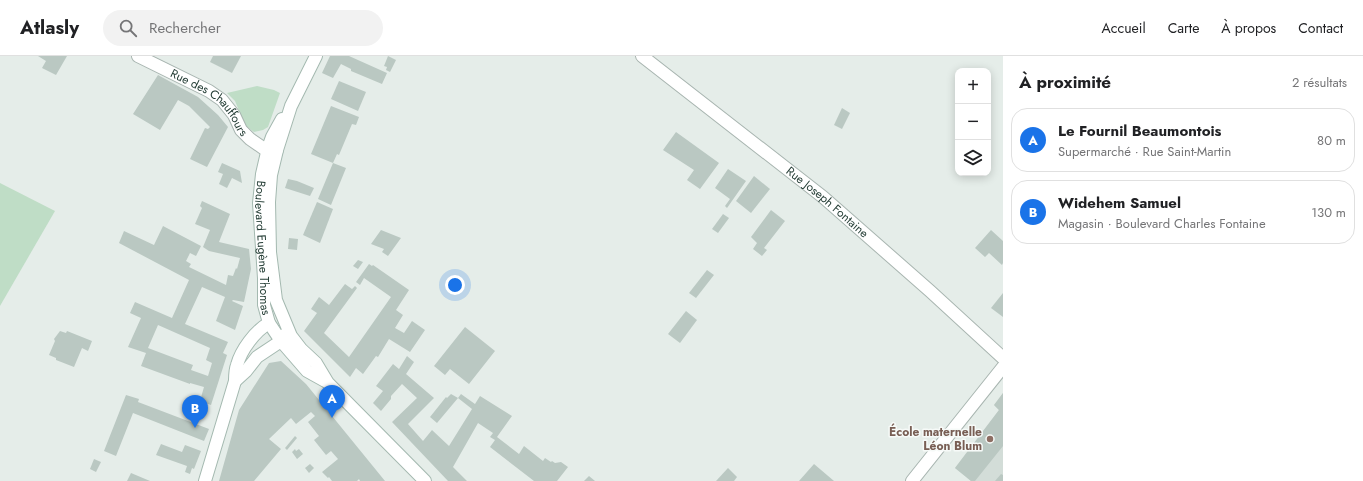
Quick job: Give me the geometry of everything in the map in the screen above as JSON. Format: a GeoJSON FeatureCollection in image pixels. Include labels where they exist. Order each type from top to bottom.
{"type":"FeatureCollection","features":[{"type":"Feature","properties":{"kind":"street","name":"Rue des Chauffours"},"geometry":{"type":"LineString","coordinates":[[138,56],[209,91],[222,100],[234,115],[241,130],[256,144],[263,148],[273,149]]}},
{"type":"Feature","properties":{"kind":"street","name":"Boulevard Eugène Thomas"},"geometry":{"type":"LineString","coordinates":[[279,328],[270,252],[268,202],[273,149],[272,137],[281,119],[291,106],[316,56]]}},
{"type":"Feature","properties":{"kind":"street","name":"Rue Joseph Fontaine"},"geometry":{"type":"LineString","coordinates":[[642,56],[823,197],[930,291],[1003,358]]}},
{"type":"Feature","properties":{"kind":"street","name":"Boulevard Eugène Thomas"},"geometry":{"type":"LineString","coordinates":[[273,149],[262,174],[259,203],[263,248],[264,305],[279,328]]}},
{"type":"Feature","properties":{"kind":"street"},"geometry":{"type":"LineString","coordinates":[[279,328],[291,344],[301,349]]}},
{"type":"Feature","properties":{"kind":"street"},"geometry":{"type":"LineString","coordinates":[[235,381],[246,371],[279,328]]}},
{"type":"Feature","properties":{"kind":"street"},"geometry":{"type":"LineString","coordinates":[[279,328],[307,371],[328,383]]}},
{"type":"Feature","properties":{"kind":"street"},"geometry":{"type":"LineString","coordinates":[[205,481],[235,381],[237,364],[247,344],[259,330],[279,328],[291,336],[316,364],[328,383],[425,481]]}},
{"type":"Feature","properties":{"kind":"street"},"geometry":{"type":"LineString","coordinates":[[912,481],[1003,367]]}},
{"type":"Feature","properties":{"kind":"shaded area","name":"École maternelle Léon Blum"},"geometry":{"type":"Polygon","coordinates":[[[1003,393],[1003,481],[971,481],[955,468],[999,410],[994,405],[1003,393]]]}},
{"type":"Feature","properties":{"kind":"green space"},"geometry":{"type":"Polygon","coordinates":[[[257,86],[280,93],[268,127],[254,132],[245,125],[235,101],[227,93],[257,86]]]}},
{"type":"Feature","properties":{"kind":"green space"},"geometry":{"type":"Polygon","coordinates":[[[0,183],[55,211],[0,306],[0,183]]]}},
{"type":"Feature","properties":{"kind":"building"},"geometry":{"type":"Polygon","coordinates":[[[38,56],[67,56],[56,75],[42,68],[46,61],[38,56]]]}},
{"type":"Feature","properties":{"kind":"building"},"geometry":{"type":"Polygon","coordinates":[[[213,56],[241,56],[232,73],[210,62],[213,56]]]}},
{"type":"Feature","properties":{"kind":"building"},"geometry":{"type":"Polygon","coordinates":[[[330,56],[349,56],[387,73],[382,84],[351,71],[351,69],[341,64],[333,78],[322,73],[330,56]]]}},
{"type":"Feature","properties":{"kind":"building"},"geometry":{"type":"Polygon","coordinates":[[[388,56],[396,60],[390,72],[386,70],[387,67],[384,66],[388,56]]]}},
{"type":"Feature","properties":{"kind":"building"},"geometry":{"type":"Polygon","coordinates":[[[158,75],[198,97],[218,115],[228,127],[207,167],[190,159],[205,128],[208,129],[210,127],[189,106],[178,100],[160,130],[133,114],[158,75]]]}},
{"type":"Feature","properties":{"kind":"building"},"geometry":{"type":"Polygon","coordinates":[[[339,81],[366,92],[358,111],[331,99],[339,81]]]}},
{"type":"Feature","properties":{"kind":"building"},"geometry":{"type":"Polygon","coordinates":[[[331,106],[359,117],[356,125],[352,124],[339,155],[337,154],[333,163],[311,154],[331,106]]]}},
{"type":"Feature","properties":{"kind":"building"},"geometry":{"type":"Polygon","coordinates":[[[842,108],[850,113],[842,129],[834,125],[842,108]]]}},
{"type":"Feature","properties":{"kind":"building"},"geometry":{"type":"Polygon","coordinates":[[[676,132],[719,163],[700,189],[687,180],[694,170],[663,150],[676,132]]]}},
{"type":"Feature","properties":{"kind":"building"},"geometry":{"type":"Polygon","coordinates":[[[222,163],[240,171],[242,183],[232,178],[227,188],[219,184],[223,174],[218,172],[222,163]]]}},
{"type":"Feature","properties":{"kind":"building"},"geometry":{"type":"Polygon","coordinates":[[[333,163],[346,168],[331,205],[318,199],[333,163]]]}},
{"type":"Feature","properties":{"kind":"building"},"geometry":{"type":"Polygon","coordinates":[[[728,169],[746,181],[727,208],[725,206],[730,199],[715,188],[728,169]]]}},
{"type":"Feature","properties":{"kind":"building"},"geometry":{"type":"Polygon","coordinates":[[[754,176],[770,189],[751,213],[736,201],[754,176]]]}},
{"type":"Feature","properties":{"kind":"building"},"geometry":{"type":"Polygon","coordinates":[[[288,179],[314,188],[310,196],[285,188],[288,179]]]}},
{"type":"Feature","properties":{"kind":"building"},"geometry":{"type":"Polygon","coordinates":[[[202,201],[230,214],[219,242],[249,249],[251,269],[244,302],[232,301],[243,306],[235,330],[216,321],[225,297],[202,287],[185,324],[228,342],[223,353],[227,355],[211,405],[200,401],[204,387],[190,384],[141,366],[146,353],[128,347],[141,318],[130,313],[135,302],[172,318],[189,280],[119,243],[124,231],[154,245],[163,226],[201,246],[196,256],[190,253],[186,261],[191,264],[189,267],[226,285],[228,275],[233,276],[240,258],[209,251],[203,247],[210,230],[195,224],[202,208],[200,206],[202,201]],[[158,325],[148,348],[193,365],[191,370],[208,376],[212,363],[206,360],[210,348],[158,325]]]}},
{"type":"Feature","properties":{"kind":"building"},"geometry":{"type":"Polygon","coordinates":[[[317,202],[333,209],[320,243],[303,235],[317,202]]]}},
{"type":"Feature","properties":{"kind":"building"},"geometry":{"type":"Polygon","coordinates":[[[771,210],[785,221],[764,248],[767,250],[762,256],[753,249],[757,243],[751,237],[771,210]]]}},
{"type":"Feature","properties":{"kind":"building"},"geometry":{"type":"Polygon","coordinates":[[[723,214],[729,218],[718,233],[712,229],[723,214]]]}},
{"type":"Feature","properties":{"kind":"building"},"geometry":{"type":"Polygon","coordinates":[[[381,230],[401,238],[388,256],[382,252],[384,249],[371,244],[381,230]]]}},
{"type":"Feature","properties":{"kind":"building"},"geometry":{"type":"Polygon","coordinates":[[[991,230],[1003,241],[1002,265],[989,253],[985,257],[975,248],[991,230]]]}},
{"type":"Feature","properties":{"kind":"building"},"geometry":{"type":"Polygon","coordinates":[[[289,238],[298,239],[297,250],[288,249],[289,238]]]}},
{"type":"Feature","properties":{"kind":"building"},"geometry":{"type":"Polygon","coordinates":[[[358,260],[363,262],[358,269],[353,266],[358,260]]]}},
{"type":"Feature","properties":{"kind":"building"},"geometry":{"type":"Polygon","coordinates":[[[369,264],[372,266],[373,265],[409,290],[396,310],[403,315],[395,328],[404,333],[412,321],[425,330],[410,352],[389,339],[378,357],[376,356],[363,374],[356,368],[350,377],[304,331],[317,313],[311,309],[319,297],[329,305],[345,284],[352,289],[355,286],[357,288],[324,333],[349,357],[391,297],[364,278],[360,285],[356,282],[369,264]]]}},
{"type":"Feature","properties":{"kind":"building"},"geometry":{"type":"Polygon","coordinates":[[[707,270],[714,275],[696,298],[689,293],[707,270]]]}},
{"type":"Feature","properties":{"kind":"building"},"geometry":{"type":"Polygon","coordinates":[[[1003,293],[1003,317],[991,308],[1003,293]]]}},
{"type":"Feature","properties":{"kind":"building"},"geometry":{"type":"Polygon","coordinates":[[[686,311],[697,320],[680,343],[668,334],[686,311]]]}},
{"type":"Feature","properties":{"kind":"building"},"geometry":{"type":"Polygon","coordinates":[[[465,327],[495,351],[469,384],[450,369],[445,375],[434,366],[465,327]]]}},
{"type":"Feature","properties":{"kind":"building"},"geometry":{"type":"Polygon","coordinates":[[[60,331],[66,333],[67,331],[92,341],[88,351],[82,348],[74,367],[56,360],[56,358],[49,355],[55,341],[54,339],[60,331]]]}},
{"type":"Feature","properties":{"kind":"building"},"geometry":{"type":"Polygon","coordinates":[[[407,356],[414,362],[406,374],[434,398],[408,424],[423,441],[432,430],[449,446],[472,409],[458,398],[461,394],[475,404],[480,396],[512,416],[497,437],[519,454],[524,446],[543,461],[545,458],[555,463],[561,462],[568,467],[557,481],[534,481],[490,447],[495,440],[490,437],[493,433],[478,423],[453,467],[467,481],[448,481],[392,422],[417,398],[402,384],[391,396],[391,399],[381,411],[373,403],[383,391],[376,386],[393,364],[399,369],[407,356]]]}},
{"type":"Feature","properties":{"kind":"building"},"geometry":{"type":"Polygon","coordinates":[[[281,361],[306,384],[385,481],[360,481],[359,479],[357,481],[332,481],[329,477],[328,478],[322,472],[338,459],[331,451],[326,455],[314,440],[319,436],[308,422],[315,416],[311,412],[296,424],[291,418],[269,439],[281,449],[254,481],[219,481],[239,410],[269,363],[281,361]]]}},
{"type":"Feature","properties":{"kind":"building","name":"École maternelle Léon Blum"},"geometry":{"type":"Polygon","coordinates":[[[1003,393],[1003,446],[975,481],[971,481],[955,468],[999,410],[994,405],[1003,393]]]}},
{"type":"Feature","properties":{"kind":"building"},"geometry":{"type":"Polygon","coordinates":[[[451,394],[458,398],[437,423],[430,417],[446,397],[447,398],[451,394]]]}},
{"type":"Feature","properties":{"kind":"building"},"geometry":{"type":"Polygon","coordinates":[[[126,395],[139,399],[138,402],[209,429],[204,441],[133,413],[116,456],[104,451],[126,395]]]}},
{"type":"Feature","properties":{"kind":"building"},"geometry":{"type":"Polygon","coordinates":[[[295,436],[297,438],[287,450],[285,448],[295,436]]]}},
{"type":"Feature","properties":{"kind":"building"},"geometry":{"type":"Polygon","coordinates":[[[161,444],[182,452],[185,445],[201,451],[194,469],[192,468],[190,474],[185,472],[187,466],[156,455],[161,444]]]}},
{"type":"Feature","properties":{"kind":"building"},"geometry":{"type":"Polygon","coordinates":[[[295,449],[296,451],[299,449],[303,454],[297,459],[292,452],[295,449]]]}},
{"type":"Feature","properties":{"kind":"building"},"geometry":{"type":"Polygon","coordinates":[[[94,459],[101,462],[96,472],[90,469],[94,459]]]}},
{"type":"Feature","properties":{"kind":"building"},"geometry":{"type":"Polygon","coordinates":[[[310,464],[314,468],[309,473],[305,468],[310,464]]]}},
{"type":"Feature","properties":{"kind":"building"},"geometry":{"type":"Polygon","coordinates":[[[814,464],[834,481],[799,481],[814,464]]]}},
{"type":"Feature","properties":{"kind":"building"},"geometry":{"type":"Polygon","coordinates":[[[728,468],[737,477],[734,481],[716,481],[728,468]]]}},
{"type":"Feature","properties":{"kind":"building"},"geometry":{"type":"Polygon","coordinates":[[[131,473],[150,481],[127,481],[131,473]]]}},
{"type":"Feature","properties":{"kind":"building"},"geometry":{"type":"Polygon","coordinates":[[[1001,474],[1003,475],[1003,481],[995,481],[1001,474]]]}},
{"type":"Feature","properties":{"kind":"building"},"geometry":{"type":"Polygon","coordinates":[[[589,476],[595,481],[584,481],[589,476]]]}},
{"type":"Feature","properties":{"kind":"place","name":"Le Fournil Beaumontois"},"geometry":{"type":"Point","coordinates":[332,418]}},
{"type":"Feature","properties":{"kind":"place","name":"Widehem Samuel"},"geometry":{"type":"Point","coordinates":[195,428]}},
{"type":"Feature","properties":{"kind":"place","name":"École maternelle Léon Blum"},"geometry":{"type":"Point","coordinates":[990,439]}}]}
